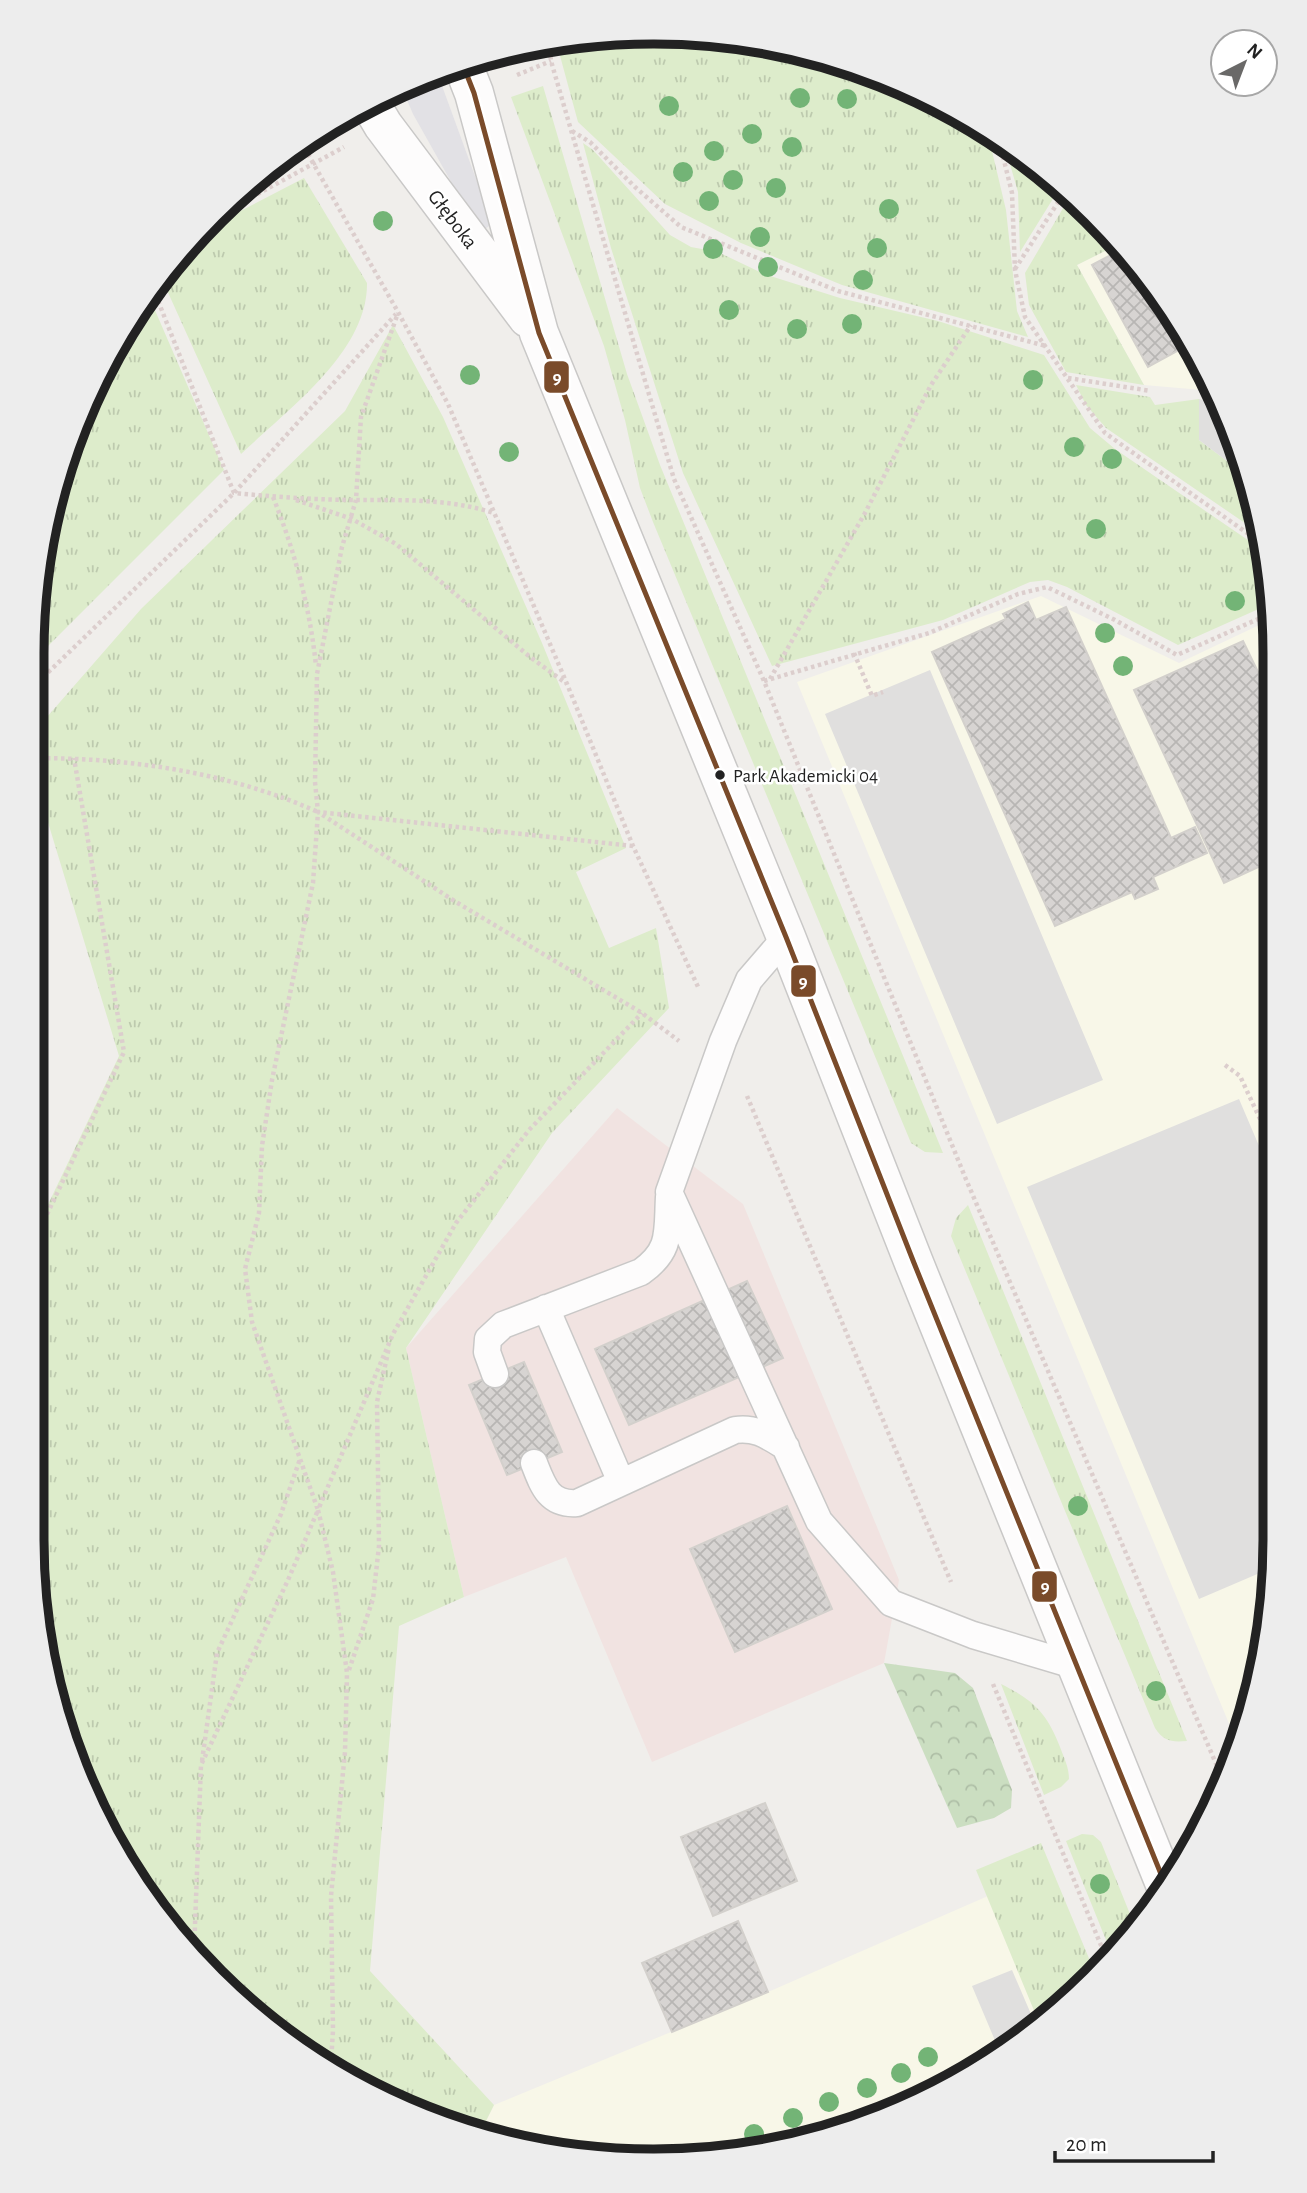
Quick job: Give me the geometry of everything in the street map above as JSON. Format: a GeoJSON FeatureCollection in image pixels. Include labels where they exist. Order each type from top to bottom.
{"type":"FeatureCollection","features":[{"type":"Feature","properties":{"kind":"street","name":"Głęboka"},"geometry":{"type":"LineString","coordinates":[[466,74],[474,93],[539,333],[786,937],[914,1263],[1162,1876]]}},
{"type":"Feature","properties":{"kind":"street","name":"Głęboka"},"geometry":{"type":"LineString","coordinates":[[375,112],[539,333]]}},
{"type":"Feature","properties":{"kind":"lane"},"geometry":{"type":"LineString","coordinates":[[495,1374],[487,1352],[488,1339],[503,1325],[641,1272],[657,1261],[667,1241],[669,1192],[723,1041],[749,980],[786,937]]}},
{"type":"Feature","properties":{"kind":"lane"},"geometry":{"type":"LineString","coordinates":[[669,1192],[819,1521],[891,1603],[973,1635],[1077,1666]]}},
{"type":"Feature","properties":{"kind":"lane"},"geometry":{"type":"LineString","coordinates":[[546,1308],[621,1482]]}},
{"type":"Feature","properties":{"kind":"lane"},"geometry":{"type":"LineString","coordinates":[[534,1463],[542,1484],[554,1499],[566,1504],[577,1503],[735,1430],[748,1428],[764,1433],[786,1447]]}},
{"type":"Feature","properties":{"kind":"path"},"geometry":{"type":"LineString","coordinates":[[550,53],[674,480],[768,680],[965,1177],[1218,1769]]}},
{"type":"Feature","properties":{"kind":"path"},"geometry":{"type":"LineString","coordinates":[[571,130],[590,142],[635,187],[681,227],[838,291],[1046,346]]}},
{"type":"Feature","properties":{"kind":"path"},"geometry":{"type":"LineString","coordinates":[[1002,154],[1012,193],[1015,270],[1025,317],[1105,433],[1252,537]]}},
{"type":"Feature","properties":{"kind":"path"},"geometry":{"type":"LineString","coordinates":[[242,203],[300,173]]}},
{"type":"Feature","properties":{"kind":"path"},"geometry":{"type":"LineString","coordinates":[[1015,270],[1060,199]]}},
{"type":"Feature","properties":{"kind":"path"},"geometry":{"type":"LineString","coordinates":[[157,301],[234,493]]}},
{"type":"Feature","properties":{"kind":"path"},"geometry":{"type":"LineString","coordinates":[[44,676],[234,493],[398,312],[361,417],[356,500],[342,547],[317,674]]}},
{"type":"Feature","properties":{"kind":"path"},"geometry":{"type":"LineString","coordinates":[[768,680],[865,513],[931,386],[971,325]]}},
{"type":"Feature","properties":{"kind":"path"},"geometry":{"type":"LineString","coordinates":[[1067,378],[1151,391]]}},
{"type":"Feature","properties":{"kind":"path"},"geometry":{"type":"LineString","coordinates":[[234,493],[288,498],[419,500],[468,504],[494,513]]}},
{"type":"Feature","properties":{"kind":"path"},"geometry":{"type":"LineString","coordinates":[[273,497],[294,553],[307,600],[317,674],[315,782],[318,812],[313,883],[272,1080],[262,1146],[259,1213],[245,1269],[252,1322],[318,1510],[333,1572],[347,1673],[345,1752],[331,1896],[331,2057]]}},
{"type":"Feature","properties":{"kind":"path"},"geometry":{"type":"LineString","coordinates":[[288,498],[352,519],[396,544],[530,657],[567,684]]}},
{"type":"Feature","properties":{"kind":"path"},"geometry":{"type":"LineString","coordinates":[[768,680],[929,633],[1018,594],[1047,587],[1177,655],[1262,617]]}},
{"type":"Feature","properties":{"kind":"path"},"geometry":{"type":"LineString","coordinates":[[854,653],[872,696],[883,692]]}},
{"type":"Feature","properties":{"kind":"path"},"geometry":{"type":"LineString","coordinates":[[44,758],[139,764],[214,777],[295,802],[318,812],[456,902],[642,1013],[691,1050],[723,1041]]}},
{"type":"Feature","properties":{"kind":"path"},"geometry":{"type":"LineString","coordinates":[[44,1221],[124,1052],[74,758]]}},
{"type":"Feature","properties":{"kind":"path"},"geometry":{"type":"LineString","coordinates":[[318,812],[633,846]]}},
{"type":"Feature","properties":{"kind":"path"},"geometry":{"type":"LineString","coordinates":[[201,1765],[288,1580],[393,1334],[456,1223],[529,1130],[642,1013]]}},
{"type":"Feature","properties":{"kind":"path"},"geometry":{"type":"LineString","coordinates":[[1225,1065],[1240,1076],[1263,1125]]}},
{"type":"Feature","properties":{"kind":"path"},"geometry":{"type":"LineString","coordinates":[[347,1673],[373,1599],[379,1546],[377,1402],[393,1334]]}},
{"type":"Feature","properties":{"kind":"path"},"geometry":{"type":"LineString","coordinates":[[194,1941],[201,1765],[217,1653],[281,1514],[301,1457]]}},
{"type":"Feature","properties":{"kind":"shaded area"},"geometry":{"type":"Polygon","coordinates":[[[441,82],[491,220],[485,229],[463,203],[406,97],[441,82]]]}},
{"type":"Feature","properties":{"kind":"shaded area"},"geometry":{"type":"Polygon","coordinates":[[[1110,249],[1160,315],[1182,349],[1203,390],[1144,385],[1077,265],[1110,249]]]}},
{"type":"Feature","properties":{"kind":"shaded area"},"geometry":{"type":"Polygon","coordinates":[[[1199,399],[1208,402],[1233,466],[1199,440],[1199,399]]]}},
{"type":"Feature","properties":{"kind":"shaded area"},"geometry":{"type":"Polygon","coordinates":[[[1041,596],[1179,663],[1262,624],[1263,1540],[1262,1579],[1252,1658],[1234,1724],[1230,1726],[797,682],[1041,596]]]}},
{"type":"Feature","properties":{"kind":"shaded area"},"geometry":{"type":"Polygon","coordinates":[[[930,670],[1103,1080],[997,1124],[825,714],[930,670]]]}},
{"type":"Feature","properties":{"kind":"shaded area"},"geometry":{"type":"Polygon","coordinates":[[[1239,1099],[1263,1155],[1262,1572],[1199,1599],[1027,1187],[1239,1099]]]}},
{"type":"Feature","properties":{"kind":"shaded area"},"geometry":{"type":"Polygon","coordinates":[[[617,1108],[743,1204],[899,1580],[884,1663],[652,1762],[566,1557],[464,1597],[406,1348],[617,1108]]]}},
{"type":"Feature","properties":{"kind":"shaded area"},"geometry":{"type":"Polygon","coordinates":[[[988,1896],[1036,2014],[958,2068],[887,2103],[849,2117],[772,2138],[693,2148],[614,2148],[535,2138],[484,2125],[494,2105],[768,1992],[988,1896]]]}},
{"type":"Feature","properties":{"kind":"shaded area"},"geometry":{"type":"Polygon","coordinates":[[[1012,1970],[1032,2017],[996,2043],[972,1986],[1012,1970]]]}},
{"type":"Feature","properties":{"kind":"green space"},"geometry":{"type":"Polygon","coordinates":[[[614,45],[693,45],[772,55],[849,76],[923,107],[991,146],[1006,210],[1017,311],[1028,337],[842,285],[741,243],[665,204],[578,122],[559,51],[614,45]]]}},
{"type":"Feature","properties":{"kind":"green space"},"geometry":{"type":"Polygon","coordinates":[[[543,86],[627,374],[660,465],[943,1153],[925,1152],[911,1143],[640,488],[625,420],[604,346],[511,97],[543,86]]]}},
{"type":"Feature","properties":{"kind":"green space"},"geometry":{"type":"Polygon","coordinates":[[[583,143],[593,150],[670,235],[691,247],[718,252],[764,274],[840,298],[938,321],[1044,355],[1090,428],[1115,449],[1253,544],[1261,608],[1178,645],[1067,587],[1048,580],[1030,582],[943,620],[772,666],[683,473],[611,248],[583,143]]]}},
{"type":"Feature","properties":{"kind":"green space"},"geometry":{"type":"Polygon","coordinates":[[[1008,158],[1056,195],[1020,252],[1018,192],[1008,158]]]}},
{"type":"Feature","properties":{"kind":"green space"},"geometry":{"type":"Polygon","coordinates":[[[304,178],[367,283],[364,308],[354,333],[340,356],[301,399],[241,454],[166,288],[226,219],[304,178]]]}},
{"type":"Feature","properties":{"kind":"green space"},"geometry":{"type":"Polygon","coordinates":[[[1066,204],[1110,249],[1077,265],[1144,385],[1066,372],[1029,305],[1025,273],[1066,204]]]}},
{"type":"Feature","properties":{"kind":"green space"},"geometry":{"type":"Polygon","coordinates":[[[153,306],[224,470],[44,650],[45,614],[55,535],[76,458],[107,384],[125,349],[153,306]]]}},
{"type":"Feature","properties":{"kind":"green space"},"geometry":{"type":"Polygon","coordinates":[[[393,325],[443,417],[542,643],[626,848],[576,872],[609,948],[656,928],[669,1008],[552,1133],[406,1348],[464,1597],[399,1626],[370,1971],[494,2105],[484,2125],[420,2103],[349,2068],[315,2046],[251,1998],[222,1971],[170,1911],[125,1844],[90,1773],[76,1735],[55,1658],[45,1579],[44,1213],[119,1056],[44,809],[44,720],[141,609],[345,411],[393,325]]]}},
{"type":"Feature","properties":{"kind":"green space"},"geometry":{"type":"Polygon","coordinates":[[[1076,385],[1150,397],[1155,405],[1199,399],[1199,440],[1233,466],[1250,526],[1106,428],[1086,405],[1076,385]]]}},
{"type":"Feature","properties":{"kind":"green space"},"geometry":{"type":"Polygon","coordinates":[[[968,1205],[1187,1741],[1169,1740],[1155,1728],[951,1236],[956,1218],[968,1205]]]}},
{"type":"Feature","properties":{"kind":"green space"},"geometry":{"type":"Polygon","coordinates":[[[884,1663],[955,1673],[973,1688],[1012,1790],[1011,1808],[994,1818],[957,1828],[884,1663]]]}},
{"type":"Feature","properties":{"kind":"green space"},"geometry":{"type":"Polygon","coordinates":[[[1001,1684],[1030,1702],[1050,1725],[1068,1770],[1069,1779],[1061,1787],[1044,1795],[1001,1684]]]}},
{"type":"Feature","properties":{"kind":"green space"},"geometry":{"type":"Polygon","coordinates":[[[1082,1834],[1093,1835],[1101,1842],[1132,1918],[1108,1946],[1066,1841],[1082,1834]]]}},
{"type":"Feature","properties":{"kind":"green space"},"geometry":{"type":"Polygon","coordinates":[[[1041,1843],[1091,1964],[1036,2014],[976,1870],[1041,1843]]]}},
{"type":"Feature","properties":{"kind":"building"},"geometry":{"type":"Polygon","coordinates":[[[1114,253],[1137,282],[1182,349],[1148,367],[1092,265],[1114,253]]]}},
{"type":"Feature","properties":{"kind":"building"},"geometry":{"type":"Polygon","coordinates":[[[1028,602],[1036,620],[1066,607],[1171,838],[1195,827],[1207,853],[1153,877],[1158,889],[1135,899],[1132,892],[1055,926],[932,652],[1006,619],[1003,614],[1028,602]]]}},
{"type":"Feature","properties":{"kind":"building"},"geometry":{"type":"Polygon","coordinates":[[[1243,641],[1263,682],[1263,865],[1224,883],[1134,690],[1243,641]]]}},
{"type":"Feature","properties":{"kind":"building"},"geometry":{"type":"Polygon","coordinates":[[[747,1281],[783,1358],[629,1425],[595,1349],[747,1281]]]}},
{"type":"Feature","properties":{"kind":"building"},"geometry":{"type":"Polygon","coordinates":[[[524,1362],[562,1452],[507,1475],[469,1385],[524,1362]]]}},
{"type":"Feature","properties":{"kind":"building"},"geometry":{"type":"Polygon","coordinates":[[[787,1506],[832,1609],[735,1652],[690,1549],[787,1506]]]}},
{"type":"Feature","properties":{"kind":"building"},"geometry":{"type":"Polygon","coordinates":[[[765,1803],[797,1881],[713,1916],[681,1837],[765,1803]]]}},
{"type":"Feature","properties":{"kind":"building"},"geometry":{"type":"Polygon","coordinates":[[[738,1921],[768,1992],[672,2032],[642,1963],[738,1921]]]}},
{"type":"Feature","properties":{"kind":"transit line","name":"9"},"geometry":{"type":"LineString","coordinates":[[466,74],[474,93],[539,333],[786,937],[914,1263],[1162,1876]]}},
{"type":"Feature","properties":{"kind":"place","name":"Park Akademicki 04"},"geometry":{"type":"Point","coordinates":[720,775]}}]}
